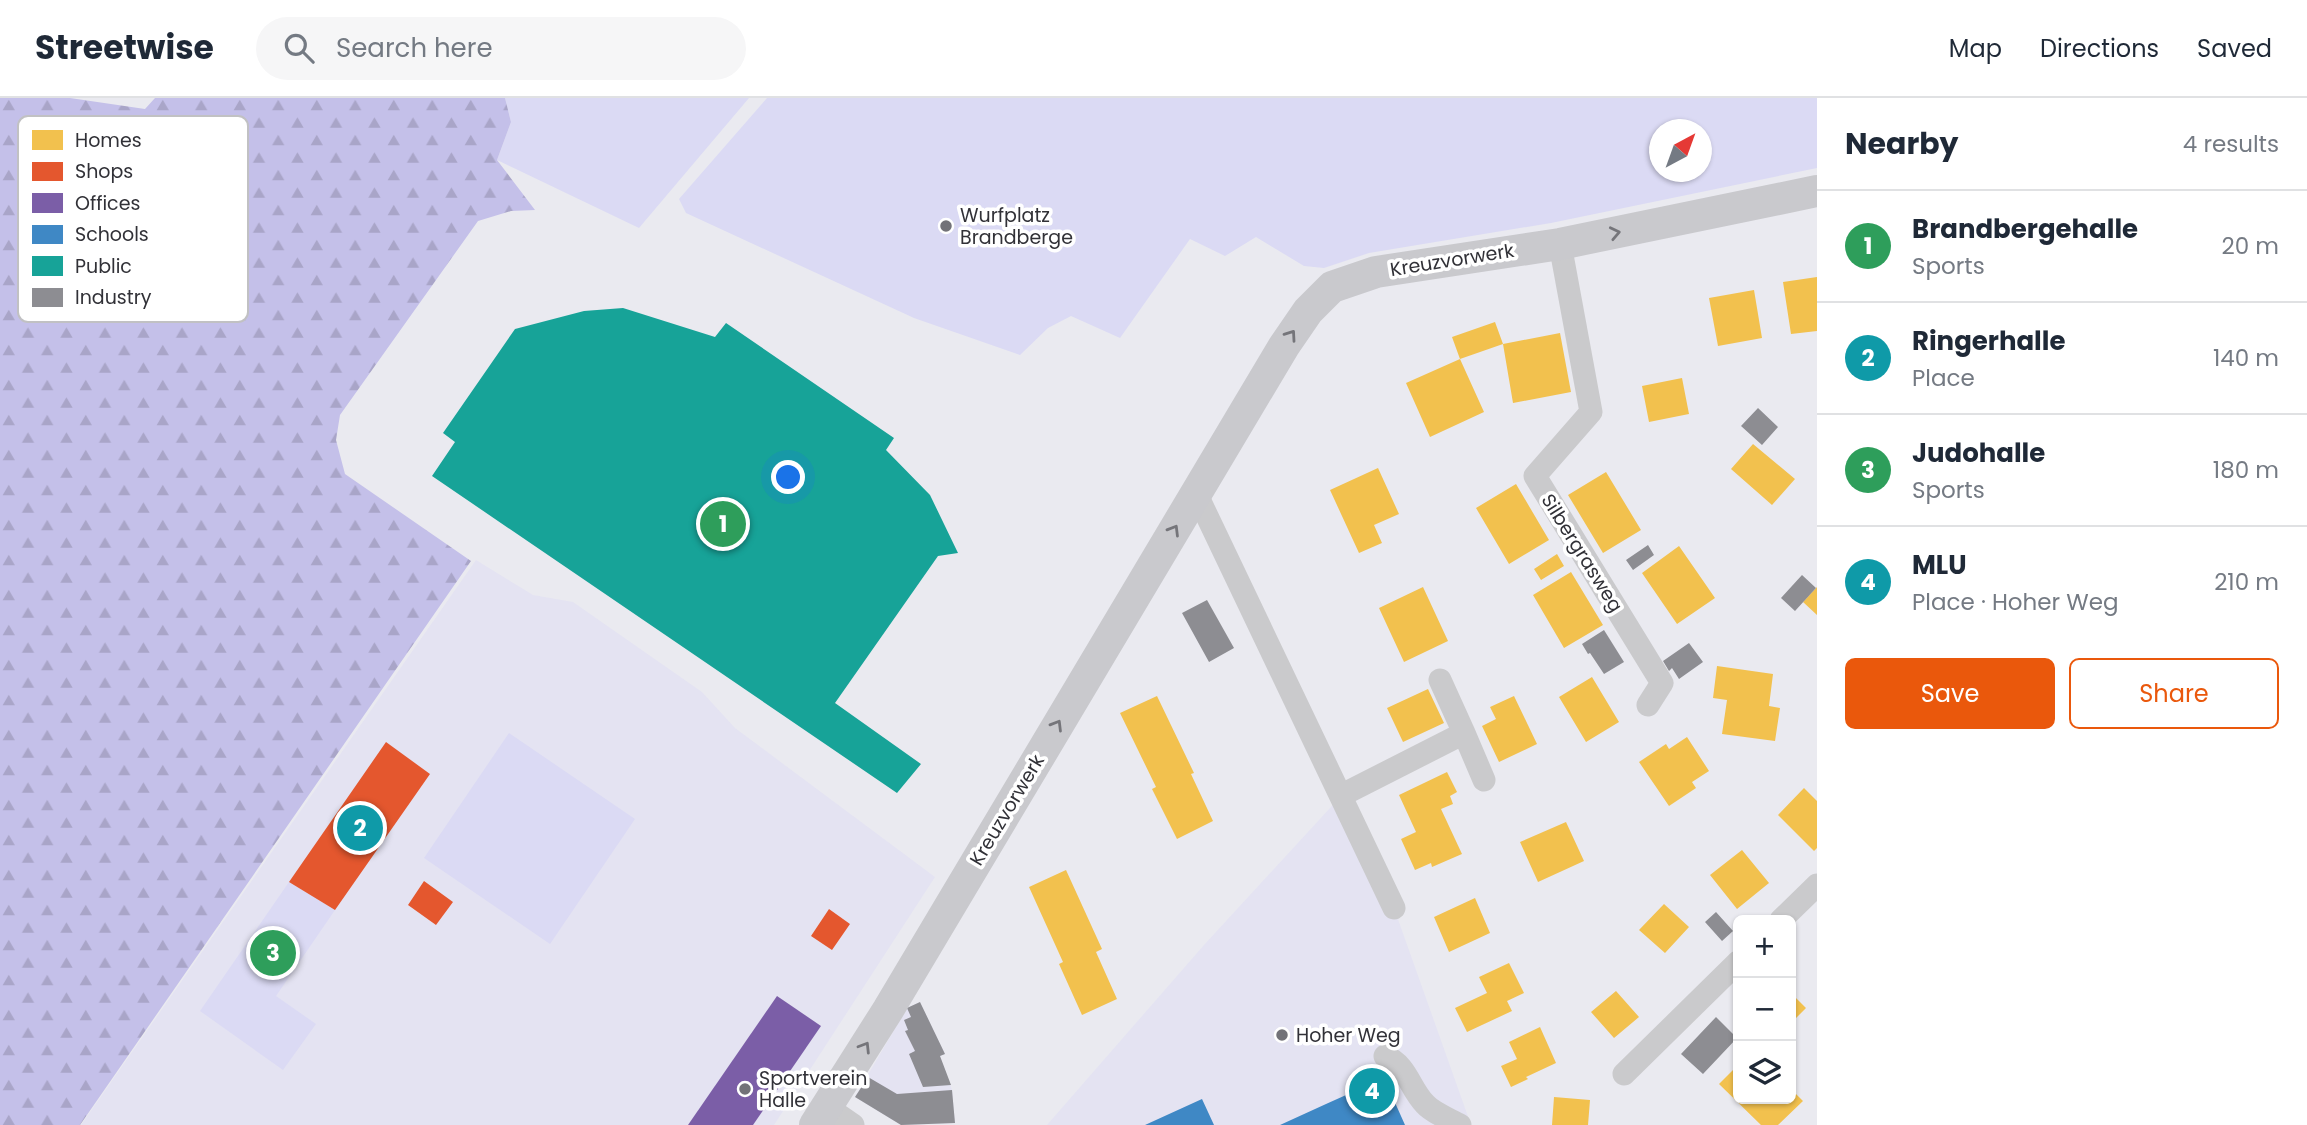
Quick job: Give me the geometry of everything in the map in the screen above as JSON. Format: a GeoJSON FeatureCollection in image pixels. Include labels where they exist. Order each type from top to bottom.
{"type":"FeatureCollection","features":[{"type":"Feature","properties":{"kind":"street","name":"Kreuzvorwerk"},"geometry":{"type":"LineString","coordinates":[[832,1119],[1284,346],[1308,311],[1332,287],[1376,272],[1560,244],[1817,191]]}},
{"type":"Feature","properties":{"kind":"street","name":"Silbergrasweg"},"geometry":{"type":"LineString","coordinates":[[1560,244],[1591,412],[1535,476],[1662,683],[1648,705]]}},
{"type":"Feature","properties":{"kind":"street"},"geometry":{"type":"LineString","coordinates":[[1196,493],[1394,908]]}},
{"type":"Feature","properties":{"kind":"street"},"geometry":{"type":"LineString","coordinates":[[1440,680],[1484,779]]}},
{"type":"Feature","properties":{"kind":"street"},"geometry":{"type":"LineString","coordinates":[[1342,795],[1464,733]]}},
{"type":"Feature","properties":{"kind":"street"},"geometry":{"type":"LineString","coordinates":[[1786,915],[1817,885]]}},
{"type":"Feature","properties":{"kind":"street"},"geometry":{"type":"LineString","coordinates":[[1624,1074],[1733,967]]}},
{"type":"Feature","properties":{"kind":"street"},"geometry":{"type":"LineString","coordinates":[[1385,1056],[1393,1059],[1408,1077],[1425,1105],[1460,1125]]}},
{"type":"Feature","properties":{"kind":"shaded area"},"geometry":{"type":"Polygon","coordinates":[[[505,98],[749,98],[639,228],[497,160],[511,122],[505,98]]]}},
{"type":"Feature","properties":{"kind":"shaded area"},"geometry":{"type":"Polygon","coordinates":[[[767,98],[1817,98],[1817,168],[1551,223],[1369,253],[1324,268],[1304,266],[1256,237],[1225,256],[1190,239],[1120,338],[1071,316],[1048,328],[1020,355],[914,318],[686,213],[679,199],[767,98]]]}},
{"type":"Feature","properties":{"kind":"shaded area"},"geometry":{"type":"Polygon","coordinates":[[[476,560],[533,595],[573,602],[702,692],[735,728],[935,877],[774,1125],[81,1125],[476,560]]]}},
{"type":"Feature","properties":{"kind":"shaded area"},"geometry":{"type":"Polygon","coordinates":[[[509,733],[635,819],[550,944],[424,858],[509,733]]]}},
{"type":"Feature","properties":{"kind":"shaded area","name":"Hoher Weg"},"geometry":{"type":"Polygon","coordinates":[[[1342,795],[1394,908],[1471,1125],[1047,1125],[1204,945],[1342,795]]]}},
{"type":"Feature","properties":{"kind":"shaded area"},"geometry":{"type":"Polygon","coordinates":[[[289,882],[335,910],[276,996],[316,1024],[283,1070],[200,1011],[289,882]]]}},
{"type":"Feature","properties":{"kind":"shaded area"},"geometry":{"type":"Polygon","coordinates":[[[920,1002],[945,1054],[940,1056],[952,1090],[955,1123],[901,1125],[855,1097],[907,1008],[920,1002]]]}},
{"type":"Feature","properties":{"kind":"green space"},"geometry":{"type":"Polygon","coordinates":[[[0,98],[70,98],[145,109],[155,98],[505,98],[511,122],[497,160],[535,210],[511,211],[478,221],[340,415],[336,440],[345,474],[471,561],[80,1125],[0,1125],[0,98]]]}},
{"type":"Feature","properties":{"kind":"building: Homes"},"geometry":{"type":"Polygon","coordinates":[[[1817,277],[1817,331],[1791,334],[1783,282],[1817,277]]]}},
{"type":"Feature","properties":{"kind":"building: Homes"},"geometry":{"type":"Polygon","coordinates":[[[1754,290],[1762,338],[1718,346],[1709,298],[1754,290]]]}},
{"type":"Feature","properties":{"kind":"building: Homes"},"geometry":{"type":"Polygon","coordinates":[[[1495,322],[1503,344],[1460,359],[1452,337],[1495,322]]]}},
{"type":"Feature","properties":{"kind":"building: Homes"},"geometry":{"type":"Polygon","coordinates":[[[1560,333],[1571,392],[1513,403],[1503,344],[1560,333]]]}},
{"type":"Feature","properties":{"kind":"building: Homes"},"geometry":{"type":"Polygon","coordinates":[[[1460,359],[1484,412],[1430,437],[1406,383],[1460,359]]]}},
{"type":"Feature","properties":{"kind":"building: Homes"},"geometry":{"type":"Polygon","coordinates":[[[1682,378],[1689,414],[1649,422],[1642,386],[1682,378]]]}},
{"type":"Feature","properties":{"kind":"building: Homes"},"geometry":{"type":"Polygon","coordinates":[[[1753,444],[1795,479],[1772,505],[1731,469],[1753,444]]]}},
{"type":"Feature","properties":{"kind":"building: Homes"},"geometry":{"type":"Polygon","coordinates":[[[1378,468],[1399,514],[1374,525],[1382,543],[1359,553],[1330,490],[1378,468]]]}},
{"type":"Feature","properties":{"kind":"building: Homes"},"geometry":{"type":"Polygon","coordinates":[[[1606,472],[1641,530],[1603,553],[1568,495],[1606,472]]]}},
{"type":"Feature","properties":{"kind":"building: Homes"},"geometry":{"type":"Polygon","coordinates":[[[1516,484],[1549,540],[1509,564],[1476,508],[1516,484]]]}},
{"type":"Feature","properties":{"kind":"building: Homes"},"geometry":{"type":"Polygon","coordinates":[[[1679,546],[1715,598],[1677,624],[1642,573],[1679,546]]]}},
{"type":"Feature","properties":{"kind":"building: Homes"},"geometry":{"type":"Polygon","coordinates":[[[1557,554],[1564,566],[1541,580],[1534,569],[1557,554]]]}},
{"type":"Feature","properties":{"kind":"building: Homes"},"geometry":{"type":"Polygon","coordinates":[[[1571,572],[1603,625],[1564,648],[1533,595],[1571,572]]]}},
{"type":"Feature","properties":{"kind":"building: Homes"},"geometry":{"type":"Polygon","coordinates":[[[1423,587],[1448,641],[1404,662],[1379,608],[1423,587]]]}},
{"type":"Feature","properties":{"kind":"building: Homes"},"geometry":{"type":"Polygon","coordinates":[[[1817,587],[1817,615],[1803,602],[1817,587]]]}},
{"type":"Feature","properties":{"kind":"building: Homes"},"geometry":{"type":"Polygon","coordinates":[[[1717,666],[1773,674],[1769,706],[1780,708],[1775,741],[1722,734],[1727,700],[1713,698],[1717,666]]]}},
{"type":"Feature","properties":{"kind":"building: Homes"},"geometry":{"type":"Polygon","coordinates":[[[1592,677],[1619,722],[1586,742],[1559,697],[1592,677]]]}},
{"type":"Feature","properties":{"kind":"building: Homes"},"geometry":{"type":"Polygon","coordinates":[[[1428,689],[1444,723],[1403,742],[1387,708],[1428,689]]]}},
{"type":"Feature","properties":{"kind":"building: Homes"},"geometry":{"type":"Polygon","coordinates":[[[1157,696],[1194,773],[1191,774],[1213,821],[1177,839],[1152,789],[1156,787],[1120,713],[1157,696]]]}},
{"type":"Feature","properties":{"kind":"building: Homes"},"geometry":{"type":"Polygon","coordinates":[[[1514,696],[1537,744],[1499,762],[1482,726],[1496,719],[1490,707],[1514,696]]]}},
{"type":"Feature","properties":{"kind":"building: Homes"},"geometry":{"type":"Polygon","coordinates":[[[1687,737],[1709,771],[1692,782],[1696,788],[1669,806],[1639,762],[1666,744],[1669,749],[1687,737]]]}},
{"type":"Feature","properties":{"kind":"building: Homes"},"geometry":{"type":"Polygon","coordinates":[[[1447,772],[1457,792],[1450,796],[1453,804],[1441,809],[1462,854],[1432,867],[1431,863],[1415,870],[1401,839],[1416,832],[1399,795],[1447,772]]]}},
{"type":"Feature","properties":{"kind":"building: Homes"},"geometry":{"type":"Polygon","coordinates":[[[1804,788],[1817,801],[1817,848],[1814,851],[1778,815],[1804,788]]]}},
{"type":"Feature","properties":{"kind":"building: Homes"},"geometry":{"type":"Polygon","coordinates":[[[1566,822],[1584,861],[1538,882],[1520,842],[1566,822]]]}},
{"type":"Feature","properties":{"kind":"building: Homes"},"geometry":{"type":"Polygon","coordinates":[[[1742,850],[1769,883],[1737,909],[1710,875],[1742,850]]]}},
{"type":"Feature","properties":{"kind":"building: Homes"},"geometry":{"type":"Polygon","coordinates":[[[1066,870],[1102,949],[1096,952],[1117,999],[1082,1015],[1059,964],[1063,962],[1029,887],[1066,870]]]}},
{"type":"Feature","properties":{"kind":"building: Homes"},"geometry":{"type":"Polygon","coordinates":[[[1475,898],[1490,933],[1449,952],[1434,917],[1475,898]]]}},
{"type":"Feature","properties":{"kind":"building: Homes"},"geometry":{"type":"Polygon","coordinates":[[[1664,904],[1689,927],[1665,953],[1639,930],[1664,904]]]}},
{"type":"Feature","properties":{"kind":"building: Homes"},"geometry":{"type":"Polygon","coordinates":[[[1509,963],[1524,993],[1507,1001],[1512,1011],[1467,1032],[1455,1008],[1487,993],[1479,977],[1509,963]]]}},
{"type":"Feature","properties":{"kind":"building: Homes"},"geometry":{"type":"Polygon","coordinates":[[[1616,991],[1639,1017],[1614,1038],[1591,1012],[1616,991]]]}},
{"type":"Feature","properties":{"kind":"building: Homes"},"geometry":{"type":"Polygon","coordinates":[[[1796,998],[1806,1008],[1796,1018],[1796,998]]]}},
{"type":"Feature","properties":{"kind":"building: Homes"},"geometry":{"type":"Polygon","coordinates":[[[1540,1027],[1556,1063],[1511,1087],[1501,1066],[1517,1059],[1509,1042],[1540,1027]]]}},
{"type":"Feature","properties":{"kind":"building: Homes"},"geometry":{"type":"Polygon","coordinates":[[[1733,1070],[1733,1098],[1719,1084],[1733,1070]]]}},
{"type":"Feature","properties":{"kind":"building: Homes"},"geometry":{"type":"Polygon","coordinates":[[[1796,1094],[1803,1101],[1778,1125],[1761,1125],[1739,1104],[1796,1104],[1796,1094]]]}},
{"type":"Feature","properties":{"kind":"building: Homes"},"geometry":{"type":"Polygon","coordinates":[[[1554,1097],[1590,1100],[1588,1125],[1552,1125],[1554,1097]]]}},
{"type":"Feature","properties":{"kind":"building: Shops"},"geometry":{"type":"Polygon","coordinates":[[[386,742],[430,774],[335,910],[289,882],[386,742]]]}},
{"type":"Feature","properties":{"kind":"building: Shops"},"geometry":{"type":"Polygon","coordinates":[[[424,881],[453,902],[436,925],[408,905],[424,881]]]}},
{"type":"Feature","properties":{"kind":"building: Shops"},"geometry":{"type":"Polygon","coordinates":[[[829,909],[850,924],[832,950],[811,936],[829,909]]]}},
{"type":"Feature","properties":{"kind":"building: Offices","name":"Sportverein Halle"},"geometry":{"type":"Polygon","coordinates":[[[777,996],[821,1026],[753,1125],[688,1125],[777,996]]]}},
{"type":"Feature","properties":{"kind":"building: Schools"},"geometry":{"type":"Polygon","coordinates":[[[1384,1078],[1405,1125],[1280,1125],[1326,1104],[1384,1078]]]}},
{"type":"Feature","properties":{"kind":"building: Schools"},"geometry":{"type":"Polygon","coordinates":[[[1202,1099],[1214,1125],[1145,1125],[1202,1099]]]}},
{"type":"Feature","properties":{"kind":"building: Public"},"geometry":{"type":"Polygon","coordinates":[[[623,308],[715,337],[726,323],[894,438],[886,450],[930,495],[958,553],[938,556],[835,703],[921,764],[897,793],[432,476],[455,442],[443,433],[515,329],[584,311],[623,308]]]}},
{"type":"Feature","properties":{"kind":"building: Industry"},"geometry":{"type":"Polygon","coordinates":[[[1758,408],[1778,427],[1762,445],[1741,426],[1758,408]]]}},
{"type":"Feature","properties":{"kind":"building: Industry"},"geometry":{"type":"Polygon","coordinates":[[[1648,545],[1654,555],[1633,570],[1626,560],[1648,545]]]}},
{"type":"Feature","properties":{"kind":"building: Industry"},"geometry":{"type":"Polygon","coordinates":[[[1802,575],[1816,588],[1795,611],[1781,598],[1802,575]]]}},
{"type":"Feature","properties":{"kind":"building: Industry"},"geometry":{"type":"Polygon","coordinates":[[[1207,600],[1234,648],[1209,662],[1182,613],[1207,600]]]}},
{"type":"Feature","properties":{"kind":"building: Industry"},"geometry":{"type":"Polygon","coordinates":[[[1604,630],[1624,662],[1604,674],[1582,644],[1604,630]]]}},
{"type":"Feature","properties":{"kind":"building: Industry"},"geometry":{"type":"Polygon","coordinates":[[[1689,643],[1703,662],[1679,679],[1672,668],[1669,671],[1663,661],[1689,643]]]}},
{"type":"Feature","properties":{"kind":"building: Industry"},"geometry":{"type":"Polygon","coordinates":[[[1716,912],[1733,931],[1722,941],[1705,922],[1716,912]]]}},
{"type":"Feature","properties":{"kind":"building: Industry"},"geometry":{"type":"Polygon","coordinates":[[[920,1002],[945,1054],[940,1056],[951,1085],[923,1087],[909,1054],[915,1051],[905,1031],[908,1030],[904,1020],[911,1017],[907,1008],[920,1002]]]}},
{"type":"Feature","properties":{"kind":"building: Industry"},"geometry":{"type":"Polygon","coordinates":[[[1716,1017],[1733,1034],[1733,1042],[1703,1074],[1681,1054],[1716,1017]]]}},
{"type":"Feature","properties":{"kind":"building: Industry"},"geometry":{"type":"Polygon","coordinates":[[[868,1077],[897,1094],[952,1090],[955,1123],[901,1125],[855,1097],[868,1077]]]}},
{"type":"Feature","properties":{"kind":"place","name":"Wurfplatz Brandberge"},"geometry":{"type":"Point","coordinates":[946,226]}},
{"type":"Feature","properties":{"kind":"place","name":"Brandbergehalle"},"geometry":{"type":"Point","coordinates":[723,524]}},
{"type":"Feature","properties":{"kind":"place","name":"Ringerhalle"},"geometry":{"type":"Point","coordinates":[360,828]}},
{"type":"Feature","properties":{"kind":"place","name":"Judohalle"},"geometry":{"type":"Point","coordinates":[273,953]}},
{"type":"Feature","properties":{"kind":"place","name":"Hoher Weg"},"geometry":{"type":"Point","coordinates":[1282,1035]}},
{"type":"Feature","properties":{"kind":"place","name":"Sportverein Halle"},"geometry":{"type":"Point","coordinates":[745,1089]}},
{"type":"Feature","properties":{"kind":"place","name":"MLU"},"geometry":{"type":"Point","coordinates":[1372,1091]}}]}
